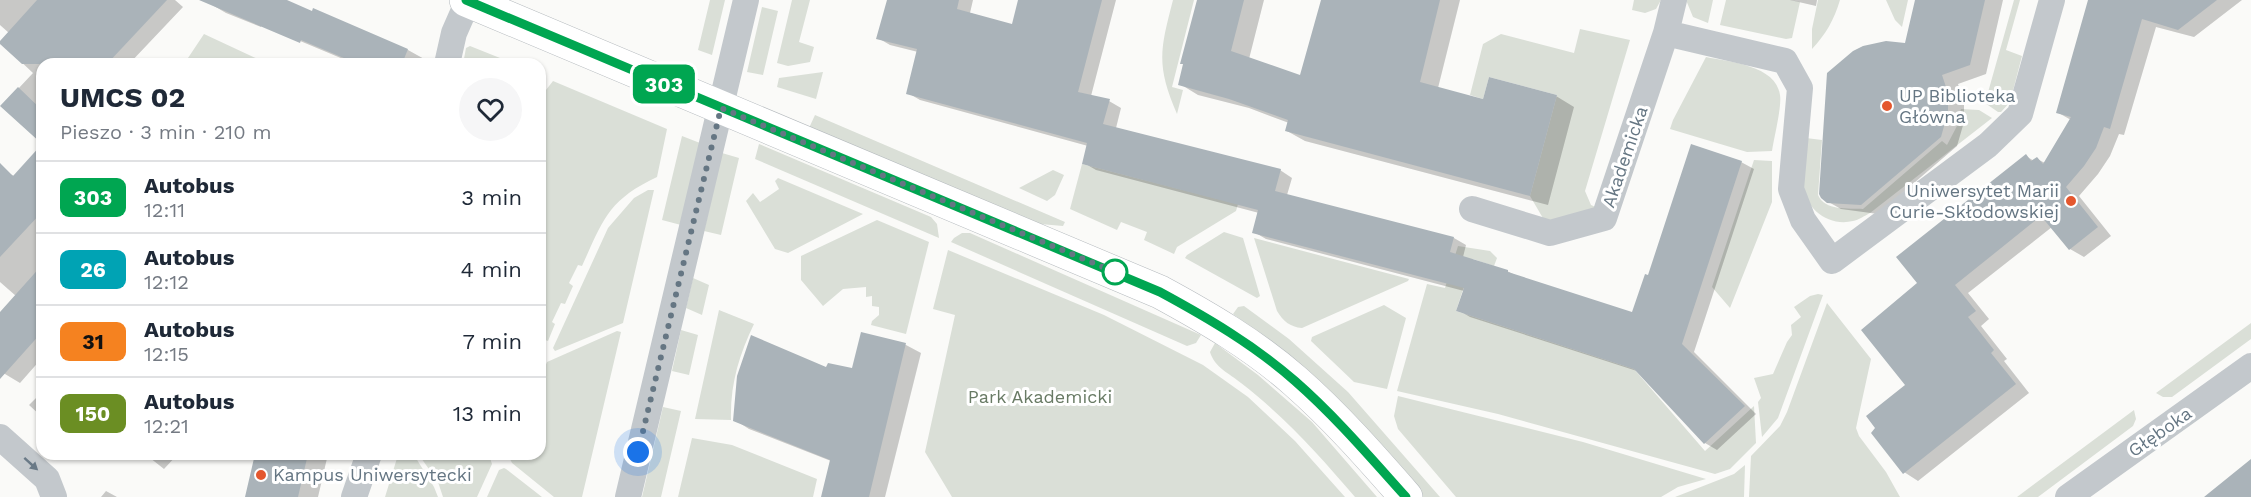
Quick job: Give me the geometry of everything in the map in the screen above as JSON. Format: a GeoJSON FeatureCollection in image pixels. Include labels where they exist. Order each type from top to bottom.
{"type":"FeatureCollection","features":[{"type":"Feature","properties":{"kind":"main road"},"geometry":{"type":"LineString","coordinates":[[467,0],[1160,292],[1197,312],[1253,348],[1295,381],[1359,444],[1406,497]]}},
{"type":"Feature","properties":{"kind":"street"},"geometry":{"type":"LineString","coordinates":[[448,58],[454,33],[467,0]]}},
{"type":"Feature","properties":{"kind":"street"},"geometry":{"type":"LineString","coordinates":[[628,497],[746,0]]}},
{"type":"Feature","properties":{"kind":"street","name":"Akademicka"},"geometry":{"type":"LineString","coordinates":[[1472,209],[1550,233],[1604,218],[1666,33],[1674,0]]}},
{"type":"Feature","properties":{"kind":"street"},"geometry":{"type":"LineString","coordinates":[[1666,33],[1785,61],[1800,88],[1791,189],[1803,220],[1832,261],[1988,145],[2020,114],[2052,0]]}},
{"type":"Feature","properties":{"kind":"street","name":"Głęboka"},"geometry":{"type":"LineString","coordinates":[[2068,497],[2251,366]]}},
{"type":"Feature","properties":{"kind":"street"},"geometry":{"type":"LineString","coordinates":[[0,437],[47,479],[54,497]]}},
{"type":"Feature","properties":{"kind":"street"},"geometry":{"type":"LineString","coordinates":[[354,497],[367,460]]}},
{"type":"Feature","properties":{"kind":"green space"},"geometry":{"type":"Polygon","coordinates":[[[710,0],[725,0],[712,55],[698,50],[710,0]]]}},
{"type":"Feature","properties":{"kind":"green space"},"geometry":{"type":"Polygon","coordinates":[[[792,0],[810,0],[799,42],[814,47],[810,62],[788,66],[777,63],[792,0]]]}},
{"type":"Feature","properties":{"kind":"green space"},"geometry":{"type":"Polygon","coordinates":[[[1173,0],[1194,0],[1172,87],[1183,90],[1177,114],[1166,83],[1162,57],[1173,0]]]}},
{"type":"Feature","properties":{"kind":"green space"},"geometry":{"type":"Polygon","coordinates":[[[1634,0],[1661,0],[1656,9],[1645,13],[1632,10],[1634,0]]]}},
{"type":"Feature","properties":{"kind":"green space"},"geometry":{"type":"Polygon","coordinates":[[[1686,0],[1713,0],[1708,23],[1693,17],[1686,0]]]}},
{"type":"Feature","properties":{"kind":"green space"},"geometry":{"type":"Polygon","coordinates":[[[1726,0],[1800,2],[1792,38],[1786,39],[1720,25],[1726,0]]]}},
{"type":"Feature","properties":{"kind":"green space"},"geometry":{"type":"Polygon","coordinates":[[[1818,0],[1840,0],[1829,26],[1812,49],[1812,29],[1818,0]]]}},
{"type":"Feature","properties":{"kind":"green space"},"geometry":{"type":"Polygon","coordinates":[[[1886,0],[1908,0],[1902,27],[1895,20],[1886,0]]]}},
{"type":"Feature","properties":{"kind":"green space"},"geometry":{"type":"Polygon","coordinates":[[[2014,0],[2020,0],[2006,50],[2022,56],[2010,102],[2001,112],[1998,112],[1985,103],[2014,0]]]}},
{"type":"Feature","properties":{"kind":"green space"},"geometry":{"type":"Polygon","coordinates":[[[762,7],[778,11],[763,75],[747,72],[762,7]]]}},
{"type":"Feature","properties":{"kind":"green space"},"geometry":{"type":"Polygon","coordinates":[[[1580,29],[1630,40],[1585,191],[1591,205],[1598,208],[1547,225],[1530,196],[1557,95],[1489,77],[1483,99],[1470,95],[1483,44],[1501,34],[1574,53],[1580,29]]]}},
{"type":"Feature","properties":{"kind":"green space"},"geometry":{"type":"Polygon","coordinates":[[[204,34],[256,58],[188,58],[204,34]]]}},
{"type":"Feature","properties":{"kind":"green space"},"geometry":{"type":"Polygon","coordinates":[[[470,46],[499,58],[464,58],[466,48],[470,46]]]}},
{"type":"Feature","properties":{"kind":"green space"},"geometry":{"type":"Polygon","coordinates":[[[1706,57],[1738,63],[1761,71],[1777,85],[1780,107],[1772,151],[1747,152],[1670,129],[1706,57]]]}},
{"type":"Feature","properties":{"kind":"green space"},"geometry":{"type":"Polygon","coordinates":[[[823,72],[816,99],[777,87],[779,78],[823,72]]]}},
{"type":"Feature","properties":{"kind":"green space"},"geometry":{"type":"Polygon","coordinates":[[[553,81],[667,129],[657,177],[628,194],[609,213],[582,266],[578,265],[569,283],[573,286],[565,304],[561,303],[552,322],[555,324],[548,341],[546,340],[546,90],[553,81]]]}},
{"type":"Feature","properties":{"kind":"green space"},"geometry":{"type":"Polygon","coordinates":[[[1961,109],[1979,110],[1992,118],[1870,213],[1855,220],[1835,221],[1827,219],[1813,209],[1808,202],[1803,185],[1806,138],[1822,140],[1818,195],[1821,200],[1838,208],[1863,209],[1942,141],[1947,145],[1957,126],[1961,109]]]}},
{"type":"Feature","properties":{"kind":"green space"},"geometry":{"type":"Polygon","coordinates":[[[815,115],[1065,222],[1063,226],[1040,224],[809,128],[815,115]]]}},
{"type":"Feature","properties":{"kind":"green space"},"geometry":{"type":"Polygon","coordinates":[[[682,136],[700,143],[681,225],[662,220],[682,136]]]}},
{"type":"Feature","properties":{"kind":"green space"},"geometry":{"type":"Polygon","coordinates":[[[759,144],[931,217],[937,224],[939,238],[755,159],[759,144]]]}},
{"type":"Feature","properties":{"kind":"green space"},"geometry":{"type":"Polygon","coordinates":[[[722,153],[739,158],[721,235],[704,231],[722,153]]]}},
{"type":"Feature","properties":{"kind":"green space"},"geometry":{"type":"Polygon","coordinates":[[[1754,160],[1772,161],[1772,202],[1730,308],[1712,287],[1754,160]]]}},
{"type":"Feature","properties":{"kind":"green space"},"geometry":{"type":"Polygon","coordinates":[[[1082,164],[1238,204],[1236,211],[1177,247],[1174,254],[1144,240],[1147,232],[1121,222],[1117,230],[1070,209],[1082,164]]]}},
{"type":"Feature","properties":{"kind":"green space"},"geometry":{"type":"Polygon","coordinates":[[[1053,170],[1064,175],[1055,195],[1047,201],[1019,188],[1053,170]]]}},
{"type":"Feature","properties":{"kind":"green space"},"geometry":{"type":"Polygon","coordinates":[[[778,178],[863,214],[788,253],[775,249],[746,201],[753,193],[760,202],[779,189],[775,181],[778,178]]]}},
{"type":"Feature","properties":{"kind":"green space"},"geometry":{"type":"Polygon","coordinates":[[[648,190],[654,190],[623,323],[555,351],[553,348],[608,228],[634,198],[648,190]]]}},
{"type":"Feature","properties":{"kind":"green space"},"geometry":{"type":"Polygon","coordinates":[[[877,220],[929,242],[906,334],[871,325],[879,315],[879,307],[872,306],[872,296],[866,297],[866,287],[843,289],[823,306],[801,280],[801,256],[877,220]]]}},
{"type":"Feature","properties":{"kind":"green space"},"geometry":{"type":"Polygon","coordinates":[[[1224,232],[1243,238],[1260,296],[1257,298],[1185,258],[1224,232]]]}},
{"type":"Feature","properties":{"kind":"green space"},"geometry":{"type":"Polygon","coordinates":[[[962,233],[970,233],[1201,335],[1196,343],[1187,346],[951,242],[962,233]]]}},
{"type":"Feature","properties":{"kind":"green space"},"geometry":{"type":"Polygon","coordinates":[[[1254,238],[1409,279],[1302,328],[1294,326],[1287,323],[1277,311],[1254,238]]]}},
{"type":"Feature","properties":{"kind":"green space"},"geometry":{"type":"Polygon","coordinates":[[[1458,246],[1490,251],[1497,258],[1494,266],[1473,259],[1456,311],[1634,369],[1705,451],[1754,406],[1756,443],[1730,469],[1715,474],[1498,414],[1397,391],[1427,284],[1445,288],[1458,246]]]}},
{"type":"Feature","properties":{"kind":"green space","name":"Park Akademicki"},"geometry":{"type":"Polygon","coordinates":[[[948,250],[1104,315],[1203,365],[1248,397],[1295,441],[1345,497],[952,497],[925,452],[955,315],[933,309],[948,250]]]}},
{"type":"Feature","properties":{"kind":"green space"},"geometry":{"type":"Polygon","coordinates":[[[693,278],[709,285],[702,315],[686,308],[693,278]]]}},
{"type":"Feature","properties":{"kind":"green space"},"geometry":{"type":"Polygon","coordinates":[[[1823,295],[1778,418],[1762,437],[1758,402],[1761,398],[1754,378],[1773,374],[1792,335],[1791,325],[1801,317],[1794,307],[1810,296],[1823,295]]]}},
{"type":"Feature","properties":{"kind":"green space"},"geometry":{"type":"Polygon","coordinates":[[[1827,303],[1871,359],[1856,428],[1900,497],[1749,497],[1751,456],[1780,426],[1787,412],[1827,303]]]}},
{"type":"Feature","properties":{"kind":"green space"},"geometry":{"type":"Polygon","coordinates":[[[1384,305],[1406,318],[1387,389],[1354,382],[1311,341],[1312,337],[1384,305]]]}},
{"type":"Feature","properties":{"kind":"green space"},"geometry":{"type":"Polygon","coordinates":[[[1244,306],[1289,339],[1348,392],[1440,497],[1423,497],[1392,461],[1285,352],[1233,314],[1238,307],[1244,306]]]}},
{"type":"Feature","properties":{"kind":"green space"},"geometry":{"type":"Polygon","coordinates":[[[719,310],[754,324],[737,370],[732,395],[731,420],[695,419],[719,310]]]}},
{"type":"Feature","properties":{"kind":"green space"},"geometry":{"type":"Polygon","coordinates":[[[2251,323],[2251,339],[2172,397],[2163,397],[2156,393],[2251,323]]]}},
{"type":"Feature","properties":{"kind":"green space"},"geometry":{"type":"Polygon","coordinates":[[[681,330],[698,335],[689,375],[672,371],[681,330]]]}},
{"type":"Feature","properties":{"kind":"green space"},"geometry":{"type":"Polygon","coordinates":[[[617,331],[621,332],[582,497],[554,497],[510,460],[546,460],[547,362],[617,331]]]}},
{"type":"Feature","properties":{"kind":"green space"},"geometry":{"type":"Polygon","coordinates":[[[1215,343],[1258,375],[1312,422],[1377,497],[1355,497],[1287,423],[1219,366],[1210,352],[1215,343]]]}},
{"type":"Feature","properties":{"kind":"green space"},"geometry":{"type":"Polygon","coordinates":[[[1398,396],[1583,442],[1706,479],[1678,487],[1661,497],[1456,497],[1398,429],[1394,416],[1398,396]]]}},
{"type":"Feature","properties":{"kind":"green space"},"geometry":{"type":"Polygon","coordinates":[[[663,407],[681,411],[661,497],[642,497],[663,407]]]}},
{"type":"Feature","properties":{"kind":"green space"},"geometry":{"type":"Polygon","coordinates":[[[2134,410],[2136,419],[2133,426],[2038,497],[2017,497],[2134,410]]]}},
{"type":"Feature","properties":{"kind":"green space"},"geometry":{"type":"Polygon","coordinates":[[[692,438],[732,445],[817,479],[813,497],[678,497],[692,438]]]}},
{"type":"Feature","properties":{"kind":"green space"},"geometry":{"type":"Polygon","coordinates":[[[396,460],[417,460],[438,497],[385,497],[396,460]]]}},
{"type":"Feature","properties":{"kind":"green space"},"geometry":{"type":"Polygon","coordinates":[[[423,460],[491,460],[492,464],[477,497],[443,497],[438,482],[423,460]]]}},
{"type":"Feature","properties":{"kind":"green space"},"geometry":{"type":"Polygon","coordinates":[[[1745,465],[1744,497],[1675,497],[1734,474],[1745,465]]]}},
{"type":"Feature","properties":{"kind":"green space"},"geometry":{"type":"Polygon","coordinates":[[[504,468],[542,497],[487,497],[499,470],[504,468]]]}},
{"type":"Feature","properties":{"kind":"building"},"geometry":{"type":"Polygon","coordinates":[[[37,0],[167,0],[113,58],[36,58],[36,64],[22,64],[0,44],[0,41],[37,0]]]}},
{"type":"Feature","properties":{"kind":"building"},"geometry":{"type":"Polygon","coordinates":[[[199,0],[287,0],[312,11],[313,8],[408,49],[404,58],[344,58],[301,40],[300,43],[199,0]]]}},
{"type":"Feature","properties":{"kind":"building"},"geometry":{"type":"Polygon","coordinates":[[[887,0],[959,0],[957,9],[1012,24],[1018,0],[1102,0],[1078,92],[1110,99],[1103,124],[1281,169],[1275,191],[1454,237],[1450,252],[1632,312],[1645,274],[1648,275],[1691,144],[1742,161],[1682,344],[1745,406],[1704,444],[1634,369],[1456,311],[1464,288],[1252,233],[1258,210],[1082,164],[1087,143],[906,94],[917,49],[876,39],[887,0]]]}},
{"type":"Feature","properties":{"kind":"building"},"geometry":{"type":"Polygon","coordinates":[[[1197,0],[1244,0],[1231,51],[1300,75],[1321,0],[1440,0],[1420,82],[1483,99],[1489,77],[1557,95],[1530,196],[1285,131],[1288,120],[1229,99],[1178,85],[1183,64],[1180,64],[1197,0]]]}},
{"type":"Feature","properties":{"kind":"building"},"geometry":{"type":"Polygon","coordinates":[[[1915,0],[1985,0],[1970,65],[1942,75],[1948,93],[1948,112],[1941,137],[1861,205],[1827,203],[1819,194],[1827,73],[1853,51],[1863,46],[1886,41],[1905,43],[1915,0]]]}},
{"type":"Feature","properties":{"kind":"building"},"geometry":{"type":"Polygon","coordinates":[[[2088,0],[2217,0],[2178,30],[2142,19],[2110,129],[2104,127],[2096,148],[2066,187],[2098,227],[2069,250],[2041,216],[1955,285],[1976,311],[1968,317],[1994,350],[1991,353],[2016,384],[1903,474],[1871,433],[1875,428],[1866,416],[1905,385],[1861,330],[1917,283],[1896,257],[2026,154],[2031,161],[2037,157],[2043,164],[2071,117],[2056,113],[2088,0]]]}},
{"type":"Feature","properties":{"kind":"building"},"geometry":{"type":"Polygon","coordinates":[[[18,87],[36,104],[36,139],[0,106],[18,87]]]}},
{"type":"Feature","properties":{"kind":"building"},"geometry":{"type":"Polygon","coordinates":[[[36,151],[36,218],[0,257],[0,163],[13,176],[36,151]]]}},
{"type":"Feature","properties":{"kind":"building"},"geometry":{"type":"Polygon","coordinates":[[[36,272],[36,339],[0,379],[0,312],[36,272]]]}},
{"type":"Feature","properties":{"kind":"building"},"geometry":{"type":"Polygon","coordinates":[[[861,332],[906,343],[869,497],[821,497],[830,460],[733,421],[737,376],[751,335],[826,367],[828,363],[852,368],[861,332]]]}},
{"type":"Feature","properties":{"kind":"building"},"geometry":{"type":"Polygon","coordinates":[[[2251,459],[2251,497],[2204,497],[2251,459]]]}},
{"type":"Feature","properties":{"kind":"building"},"geometry":{"type":"Polygon","coordinates":[[[254,460],[307,460],[298,497],[245,497],[254,460]]]}},
{"type":"Feature","properties":{"kind":"bus line","name":"303"},"geometry":{"type":"LineString","coordinates":[[466,0],[1160,292],[1197,312],[1253,348],[1295,381],[1359,444],[1406,497]]}},
{"type":"Feature","properties":{"kind":"place","name":"UP Biblioteka Główna"},"geometry":{"type":"Point","coordinates":[1887,106]}},
{"type":"Feature","properties":{"kind":"place","name":"Uniwersytet Marii Curie-Skłodowskiej"},"geometry":{"type":"Point","coordinates":[2071,201]}},
{"type":"Feature","properties":{"kind":"place","name":"Kampus Uniwersytecki"},"geometry":{"type":"Point","coordinates":[261,475]}},
{"type":"Feature","properties":{"kind":"route"},"geometry":{"type":"LineString","coordinates":[[638,452],[721,108],[1115,272]]}}]}
